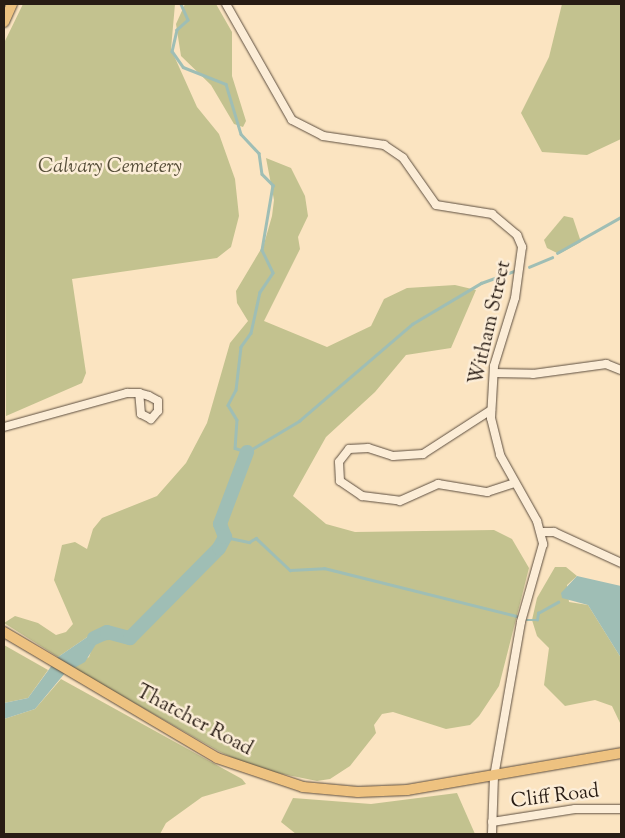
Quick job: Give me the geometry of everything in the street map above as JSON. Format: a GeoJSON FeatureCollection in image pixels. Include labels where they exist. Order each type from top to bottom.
{"type":"FeatureCollection","features":[{"type":"Feature","properties":{"kind":"main road"},"geometry":{"type":"LineString","coordinates":[[4,22],[12,4]]}},
{"type":"Feature","properties":{"kind":"main road","name":"Thatcher Road"},"geometry":{"type":"LineString","coordinates":[[4,632],[217,758],[284,782],[328,790],[387,792],[494,776],[621,753]]}},
{"type":"Feature","properties":{"kind":"street","name":"Witham Street"},"geometry":{"type":"LineString","coordinates":[[226,4],[292,120],[323,136],[384,145],[403,158],[436,205],[492,214],[517,235],[523,262],[494,374],[490,410],[500,455],[542,532]]}},
{"type":"Feature","properties":{"kind":"street"},"geometry":{"type":"LineString","coordinates":[[494,374],[533,374],[606,364],[621,370]]}},
{"type":"Feature","properties":{"kind":"street"},"geometry":{"type":"LineString","coordinates":[[4,427],[120,394],[139,393]]}},
{"type":"Feature","properties":{"kind":"street"},"geometry":{"type":"LineString","coordinates":[[490,410],[424,454],[393,456],[368,448],[349,449],[339,462],[340,481],[362,496],[400,501],[438,484],[487,492],[515,483]]}},
{"type":"Feature","properties":{"kind":"street"},"geometry":{"type":"LineString","coordinates":[[492,834],[494,776],[542,532],[554,532],[621,564]]}},
{"type":"Feature","properties":{"kind":"street","name":"Cliff Road"},"geometry":{"type":"LineString","coordinates":[[492,822],[582,808],[621,809]]}},
{"type":"Feature","properties":{"kind":"green space","name":"Calvary Cemetery"},"geometry":{"type":"Polygon","coordinates":[[[23,4],[175,4],[171,49],[197,107],[219,134],[235,179],[239,216],[231,247],[217,258],[72,279],[86,373],[82,383],[6,416],[4,43],[23,4]]]}},
{"type":"Feature","properties":{"kind":"green space"},"geometry":{"type":"Polygon","coordinates":[[[185,4],[216,4],[232,32],[232,76],[246,121],[243,127],[234,124],[211,85],[181,56],[176,24],[185,4]]]}},
{"type":"Feature","properties":{"kind":"green space"},"geometry":{"type":"Polygon","coordinates":[[[562,4],[621,4],[621,139],[587,155],[542,152],[521,113],[549,57],[562,4]]]}},
{"type":"Feature","properties":{"kind":"green space"},"geometry":{"type":"Polygon","coordinates":[[[266,158],[291,168],[305,196],[308,216],[298,237],[300,249],[264,321],[327,347],[371,326],[384,299],[407,288],[455,285],[476,290],[451,348],[406,355],[375,392],[326,437],[293,496],[326,524],[355,532],[494,530],[512,539],[529,568],[499,686],[479,716],[470,725],[446,729],[393,712],[382,714],[374,725],[376,733],[350,766],[330,779],[317,781],[258,769],[220,752],[80,672],[74,667],[89,657],[99,629],[58,657],[4,623],[15,616],[38,623],[56,635],[66,632],[73,624],[54,580],[62,545],[75,542],[87,549],[93,529],[102,518],[157,496],[186,463],[207,423],[230,343],[248,321],[237,303],[236,291],[264,244],[272,216],[274,200],[266,158]]]}},
{"type":"Feature","properties":{"kind":"green space"},"geometry":{"type":"Polygon","coordinates":[[[564,216],[573,218],[581,242],[559,254],[547,248],[544,240],[564,216]]]}},
{"type":"Feature","properties":{"kind":"green space"},"geometry":{"type":"Polygon","coordinates":[[[555,567],[566,567],[577,576],[567,585],[569,602],[588,605],[621,658],[621,725],[612,706],[595,700],[565,706],[544,685],[549,648],[537,636],[532,620],[537,598],[555,567]]]}},
{"type":"Feature","properties":{"kind":"green space"},"geometry":{"type":"Polygon","coordinates":[[[4,645],[48,670],[28,698],[4,703],[4,645]]]}},
{"type":"Feature","properties":{"kind":"green space"},"geometry":{"type":"Polygon","coordinates":[[[61,679],[242,779],[246,784],[202,797],[166,823],[160,834],[4,834],[4,719],[35,709],[61,679]]]}},
{"type":"Feature","properties":{"kind":"green space"},"geometry":{"type":"Polygon","coordinates":[[[457,793],[475,834],[296,834],[281,822],[293,798],[371,804],[457,793]]]}},
{"type":"Feature","properties":{"kind":"water"},"geometry":{"type":"Polygon","coordinates":[[[577,576],[621,586],[621,658],[588,605],[562,598],[561,593],[577,576]]]}},
{"type":"Feature","properties":{"kind":"water"},"geometry":{"type":"Polygon","coordinates":[[[99,629],[112,633],[109,640],[98,641],[85,662],[65,673],[35,709],[4,719],[4,703],[28,698],[58,657],[99,629]]]}},
{"type":"Feature","properties":{"kind":"waterway"},"geometry":{"type":"LineString","coordinates":[[181,4],[188,20],[177,30],[172,51],[183,67],[226,84],[241,134],[259,153],[262,174],[273,185],[262,250],[273,273],[260,292],[251,333],[241,347],[236,390],[228,405],[237,420],[235,448],[247,452],[299,421],[412,324],[481,283],[516,270]]}},
{"type":"Feature","properties":{"kind":"waterway"},"geometry":{"type":"LineString","coordinates":[[557,253],[621,217]]}},
{"type":"Feature","properties":{"kind":"waterway"},"geometry":{"type":"LineString","coordinates":[[529,267],[552,257]]}},
{"type":"Feature","properties":{"kind":"waterway"},"geometry":{"type":"LineString","coordinates":[[94,638],[107,632],[130,638],[219,548],[225,537],[220,524],[247,452]]}},
{"type":"Feature","properties":{"kind":"waterway"},"geometry":{"type":"LineString","coordinates":[[225,537],[249,542],[256,538],[290,570],[324,568],[516,616]]}},
{"type":"Feature","properties":{"kind":"waterway"},"geometry":{"type":"LineString","coordinates":[[527,620],[537,620],[538,613],[558,602]]}}]}
